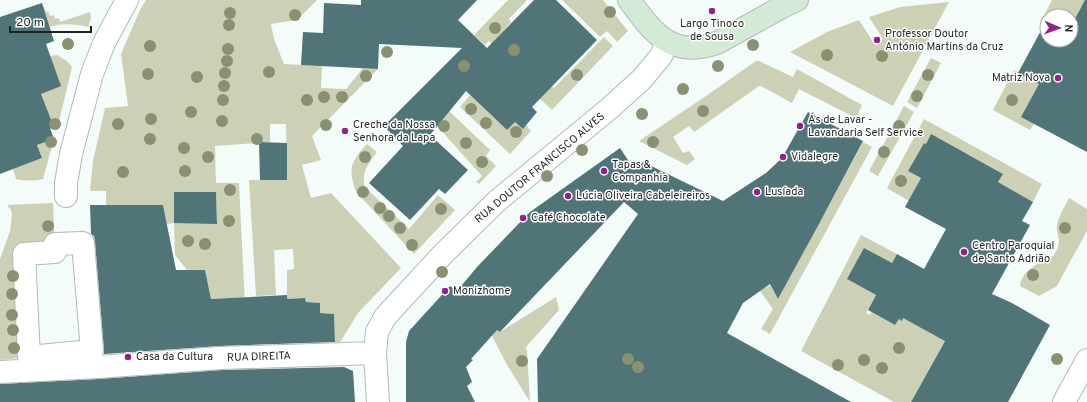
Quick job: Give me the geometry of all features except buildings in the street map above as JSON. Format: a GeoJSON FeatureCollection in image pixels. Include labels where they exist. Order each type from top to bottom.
{"type":"FeatureCollection","features":[{"type":"Feature","properties":{"kind":"street"},"geometry":{"type":"LineString","coordinates":[[66,196],[66,183],[71,154],[92,74],[104,43],[127,0]]}},
{"type":"Feature","properties":{"kind":"street"},"geometry":{"type":"LineString","coordinates":[[629,0],[653,30],[665,41],[690,48],[706,47],[717,43],[797,0]]}},
{"type":"Feature","properties":{"kind":"street","name":"RUA DOUTOR FRANCISCO ALVES"},"geometry":{"type":"LineString","coordinates":[[378,402],[375,353],[377,332],[385,317],[444,253],[497,201],[610,108],[642,79],[661,56],[665,41]]}},
{"type":"Feature","properties":{"kind":"street"},"geometry":{"type":"LineString","coordinates":[[83,243],[92,351],[29,357],[24,254],[55,252],[55,244],[83,243]]}},
{"type":"Feature","properties":{"kind":"street","name":"RUA DIREITA"},"geometry":{"type":"LineString","coordinates":[[0,372],[98,367],[221,358],[375,353]]}},
{"type":"Feature","properties":{"kind":"street"},"geometry":{"type":"LineString","coordinates":[[1064,402],[1087,360]]}},
{"type":"Feature","properties":{"kind":"green space"},"geometry":{"type":"Polygon","coordinates":[[[146,0],[317,0],[297,20],[271,24],[274,39],[284,64],[322,66],[321,88],[346,89],[363,68],[378,69],[312,136],[321,160],[302,165],[311,198],[331,193],[401,268],[358,313],[341,341],[335,345],[334,314],[320,313],[319,303],[306,302],[305,298],[287,299],[287,270],[294,269],[293,249],[274,250],[276,295],[256,296],[249,180],[287,180],[286,124],[270,124],[270,142],[215,146],[216,183],[239,183],[245,305],[226,305],[225,298],[211,299],[205,270],[187,270],[175,255],[174,223],[167,224],[163,206],[142,209],[106,205],[106,191],[90,191],[93,161],[105,108],[128,106],[121,54],[140,10],[146,0]],[[174,192],[217,223],[216,192],[174,192]]]}},
{"type":"Feature","properties":{"kind":"green space"},"geometry":{"type":"Polygon","coordinates":[[[508,0],[527,0],[509,19],[511,22],[492,44],[489,41],[485,45],[474,35],[508,0]]]}},
{"type":"Feature","properties":{"kind":"green space"},"geometry":{"type":"Polygon","coordinates":[[[562,0],[603,0],[628,31],[617,42],[607,31],[600,37],[562,0]]]}},
{"type":"Feature","properties":{"kind":"green space"},"geometry":{"type":"Polygon","coordinates":[[[1052,0],[1086,1],[1079,11],[1079,8],[1048,8],[1052,0]]]}},
{"type":"Feature","properties":{"kind":"green space"},"geometry":{"type":"Polygon","coordinates":[[[949,2],[893,106],[790,52],[827,32],[859,20],[875,45],[883,39],[869,17],[900,7],[949,2]]]}},
{"type":"Feature","properties":{"kind":"green space"},"geometry":{"type":"Polygon","coordinates":[[[38,4],[44,7],[46,12],[48,11],[50,16],[54,15],[55,19],[59,18],[60,22],[90,12],[91,18],[88,27],[68,24],[49,27],[42,9],[35,5],[38,4]]]}},
{"type":"Feature","properties":{"kind":"green space"},"geometry":{"type":"Polygon","coordinates":[[[604,37],[613,46],[552,110],[493,54],[527,62],[554,88],[604,37]]]}},
{"type":"Feature","properties":{"kind":"green space"},"geometry":{"type":"Polygon","coordinates":[[[57,55],[67,61],[72,67],[58,126],[54,127],[41,94],[50,56],[57,55]]]}},
{"type":"Feature","properties":{"kind":"green space"},"geometry":{"type":"Polygon","coordinates":[[[931,58],[941,63],[917,108],[907,102],[931,58]]]}},
{"type":"Feature","properties":{"kind":"green space"},"geometry":{"type":"Polygon","coordinates":[[[756,61],[793,77],[797,69],[862,105],[856,118],[799,89],[792,103],[759,86],[694,132],[689,126],[673,137],[683,153],[689,151],[695,159],[687,165],[639,141],[703,98],[756,61]]]}},
{"type":"Feature","properties":{"kind":"green space"},"geometry":{"type":"Polygon","coordinates":[[[1014,70],[1039,84],[1034,124],[1030,130],[993,110],[1014,70]]]}},
{"type":"Feature","properties":{"kind":"green space"},"geometry":{"type":"Polygon","coordinates":[[[470,95],[507,130],[515,122],[522,128],[526,125],[531,131],[510,154],[460,107],[470,95]]]}},
{"type":"Feature","properties":{"kind":"green space"},"geometry":{"type":"Polygon","coordinates":[[[904,106],[914,112],[878,176],[869,171],[904,106]]]}},
{"type":"Feature","properties":{"kind":"green space"},"geometry":{"type":"Polygon","coordinates":[[[449,111],[490,150],[486,156],[496,166],[479,184],[476,182],[482,176],[437,126],[449,111]]]}},
{"type":"Feature","properties":{"kind":"green space"},"geometry":{"type":"Polygon","coordinates":[[[924,119],[1042,184],[1033,202],[998,182],[1003,174],[965,153],[959,162],[924,143],[908,171],[921,178],[909,201],[887,188],[924,119]]]}},
{"type":"Feature","properties":{"kind":"green space"},"geometry":{"type":"Polygon","coordinates":[[[54,139],[43,179],[16,179],[13,169],[42,158],[37,145],[54,139]]]}},
{"type":"Feature","properties":{"kind":"green space"},"geometry":{"type":"Polygon","coordinates":[[[863,142],[872,147],[770,334],[761,329],[773,309],[760,291],[770,285],[778,299],[863,142]]]}},
{"type":"Feature","properties":{"kind":"green space"},"geometry":{"type":"Polygon","coordinates":[[[367,144],[377,152],[368,165],[365,173],[365,187],[409,229],[438,195],[455,210],[414,254],[356,192],[351,171],[352,166],[357,156],[367,144]]]}},
{"type":"Feature","properties":{"kind":"green space"},"geometry":{"type":"Polygon","coordinates":[[[1069,198],[1087,209],[1087,231],[1057,286],[1039,296],[1020,286],[1020,282],[1029,269],[1053,256],[1056,251],[1059,241],[1057,229],[1058,223],[1069,198]]]}},
{"type":"Feature","properties":{"kind":"green space"},"geometry":{"type":"Polygon","coordinates":[[[53,203],[55,244],[24,254],[29,357],[0,360],[0,259],[10,231],[12,214],[7,205],[53,203]]]}},
{"type":"Feature","properties":{"kind":"green space"},"geometry":{"type":"Polygon","coordinates":[[[861,235],[897,254],[892,263],[847,279],[876,295],[866,313],[870,315],[871,312],[895,325],[899,319],[901,320],[903,318],[948,335],[912,400],[916,402],[894,402],[801,351],[861,235]]]}},
{"type":"Feature","properties":{"kind":"green space"},"geometry":{"type":"Polygon","coordinates":[[[556,297],[559,310],[525,348],[527,350],[530,402],[507,365],[490,332],[494,328],[500,332],[556,297]]]}},
{"type":"Feature","properties":{"kind":"place","name":"Largo Tinoco de Sousa"},"geometry":{"type":"Point","coordinates":[712,11]}},
{"type":"Feature","properties":{"kind":"place","name":"Professor Doutor António Martins da Cruz"},"geometry":{"type":"Point","coordinates":[877,40]}},
{"type":"Feature","properties":{"kind":"place","name":"Matriz Nova"},"geometry":{"type":"Point","coordinates":[1058,78]}},
{"type":"Feature","properties":{"kind":"place","name":"Ás de Lavar - Lavandaria Self Service"},"geometry":{"type":"Point","coordinates":[800,126]}},
{"type":"Feature","properties":{"kind":"place","name":"Creche da Nossa Senhora da Lapa"},"geometry":{"type":"Point","coordinates":[345,131]}},
{"type":"Feature","properties":{"kind":"place","name":"Vidalegre"},"geometry":{"type":"Point","coordinates":[783,157]}},
{"type":"Feature","properties":{"kind":"place","name":"Tapas & Companhia"},"geometry":{"type":"Point","coordinates":[604,171]}},
{"type":"Feature","properties":{"kind":"place","name":"Lusíada"},"geometry":{"type":"Point","coordinates":[757,192]}},
{"type":"Feature","properties":{"kind":"place","name":"Lúcia Oliveira Cabeleireiros"},"geometry":{"type":"Point","coordinates":[568,196]}},
{"type":"Feature","properties":{"kind":"place","name":"Café Chocolate"},"geometry":{"type":"Point","coordinates":[523,218]}},
{"type":"Feature","properties":{"kind":"place","name":"Centro Paroquial de Santo Adrião"},"geometry":{"type":"Point","coordinates":[964,252]}},
{"type":"Feature","properties":{"kind":"place","name":"Monizhome"},"geometry":{"type":"Point","coordinates":[445,291]}},
{"type":"Feature","properties":{"kind":"place","name":"Casa da Cultura"},"geometry":{"type":"Point","coordinates":[128,357]}}]}
